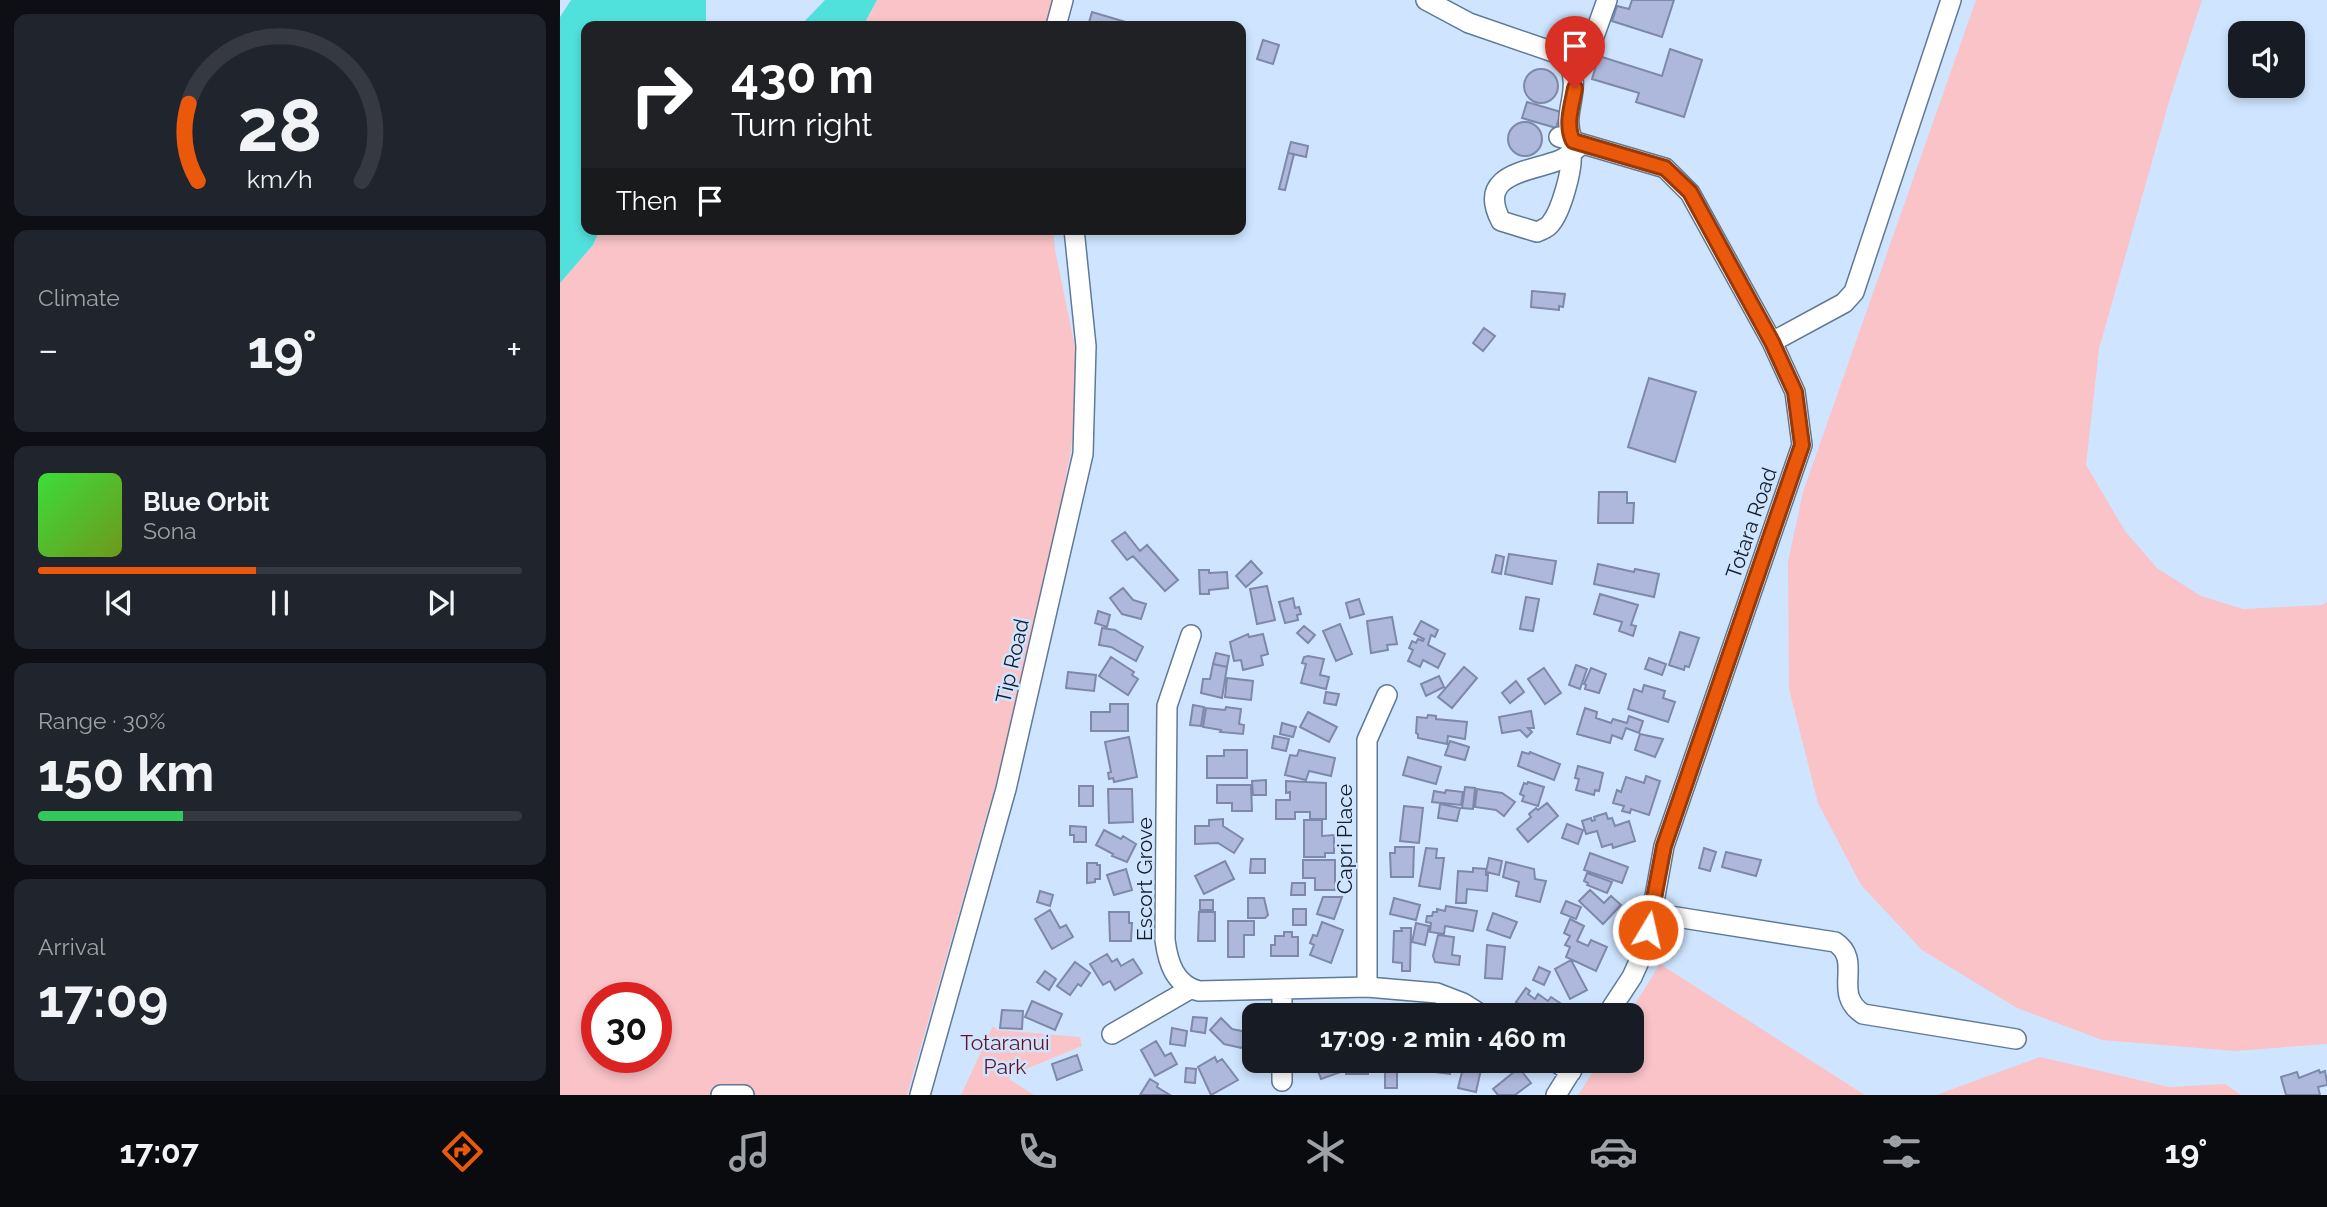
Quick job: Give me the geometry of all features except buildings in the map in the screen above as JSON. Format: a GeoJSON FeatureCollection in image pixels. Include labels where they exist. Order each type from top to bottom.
{"type":"FeatureCollection","features":[{"type":"Feature","properties":{"kind":"street"},"geometry":{"type":"LineString","coordinates":[[1057,21],[1063,0]]}},
{"type":"Feature","properties":{"kind":"street"},"geometry":{"type":"LineString","coordinates":[[1426,0],[1469,23],[1565,56],[1574,75],[1575,88],[1568,122],[1572,144],[1572,162],[1562,198],[1549,226],[1537,232],[1501,221],[1493,198],[1496,188],[1509,176],[1572,144]]}},
{"type":"Feature","properties":{"kind":"street"},"geometry":{"type":"LineString","coordinates":[[1568,61],[1592,42],[1607,0]]}},
{"type":"Feature","properties":{"kind":"street"},"geometry":{"type":"LineString","coordinates":[[1772,342],[1844,303],[1854,292],[1951,0]]}},
{"type":"Feature","properties":{"kind":"street","name":"Totara Road"},"geometry":{"type":"LineString","coordinates":[[1572,144],[1665,168],[1690,192],[1772,342],[1795,392],[1802,445],[1664,846],[1646,946],[1632,977],[1615,1003]]}},
{"type":"Feature","properties":{"kind":"street","name":"Tip Road"},"geometry":{"type":"LineString","coordinates":[[919,1095],[1006,789],[1083,454],[1086,346],[1075,235]]}},
{"type":"Feature","properties":{"kind":"street","name":"Escort Grove"},"geometry":{"type":"LineString","coordinates":[[1190,989],[1173,970],[1167,956],[1165,940],[1167,706],[1191,635]]}},
{"type":"Feature","properties":{"kind":"street","name":"Capri Place"},"geometry":{"type":"LineString","coordinates":[[1367,987],[1367,740],[1387,695]]}},
{"type":"Feature","properties":{"kind":"street"},"geometry":{"type":"LineString","coordinates":[[1651,914],[1835,942],[1847,954],[1849,963],[1846,989],[1855,1009],[1863,1014],[2016,1039]]}},
{"type":"Feature","properties":{"kind":"street"},"geometry":{"type":"LineString","coordinates":[[1112,1034],[1190,989],[1199,991],[1367,987],[1437,993],[1463,1003]]}},
{"type":"Feature","properties":{"kind":"street"},"geometry":{"type":"LineString","coordinates":[[1282,990],[1282,1003]]}},
{"type":"Feature","properties":{"kind":"street"},"geometry":{"type":"LineString","coordinates":[[1282,1073],[1282,1081]]}},
{"type":"Feature","properties":{"kind":"street"},"geometry":{"type":"LineString","coordinates":[[1556,1095],[1570,1073]]}},
{"type":"Feature","properties":{"kind":"street"},"geometry":{"type":"LineString","coordinates":[[721,1095],[744,1095]]}},
{"type":"Feature","properties":{"kind":"green space"},"geometry":{"type":"Polygon","coordinates":[[[877,0],[1063,0],[1057,21],[866,21],[877,0]]]}},
{"type":"Feature","properties":{"kind":"green space"},"geometry":{"type":"Polygon","coordinates":[[[1976,0],[2202,0],[2170,98],[2099,349],[2086,465],[2125,531],[2157,568],[2201,596],[2243,609],[2322,605],[2327,602],[2327,1044],[2235,1051],[2102,1040],[2017,1008],[1922,950],[1861,885],[1818,803],[1789,689],[1788,562],[1803,492],[1976,0]]]}},
{"type":"Feature","properties":{"kind":"green space"},"geometry":{"type":"Polygon","coordinates":[[[597,235],[1054,235],[1075,347],[1071,451],[1036,627],[996,783],[907,1095],[560,1095],[560,283],[593,245],[597,235]]]}},
{"type":"Feature","properties":{"kind":"green space"},"geometry":{"type":"Polygon","coordinates":[[[1660,964],[1865,1095],[1578,1095],[1592,1073],[1644,1073],[1644,1003],[1636,1003],[1660,964]]]}},
{"type":"Feature","properties":{"kind":"green space","name":"Totaranui Park"},"geometry":{"type":"Polygon","coordinates":[[[993,1026],[997,1030],[1080,1037],[1082,1046],[1011,1075],[1009,1079],[1034,1095],[961,1095],[993,1026]]]}},
{"type":"Feature","properties":{"kind":"green space"},"geometry":{"type":"Polygon","coordinates":[[[2040,1057],[2169,1087],[2225,1084],[2241,1095],[1936,1095],[2040,1057]]]}},
{"type":"Feature","properties":{"kind":"shaded area"},"geometry":{"type":"Polygon","coordinates":[[[571,0],[706,0],[706,21],[581,21],[581,235],[597,235],[593,245],[560,283],[560,17],[571,0]]]}},
{"type":"Feature","properties":{"kind":"shaded area"},"geometry":{"type":"Polygon","coordinates":[[[825,0],[877,0],[866,21],[805,21],[825,0]]]}},
{"type":"Feature","properties":{"kind":"route"},"geometry":{"type":"LineString","coordinates":[[1575,88],[1568,122],[1573,141],[1665,168],[1690,192],[1772,342],[1795,392],[1802,445],[1664,846],[1648,930]]}}]}
